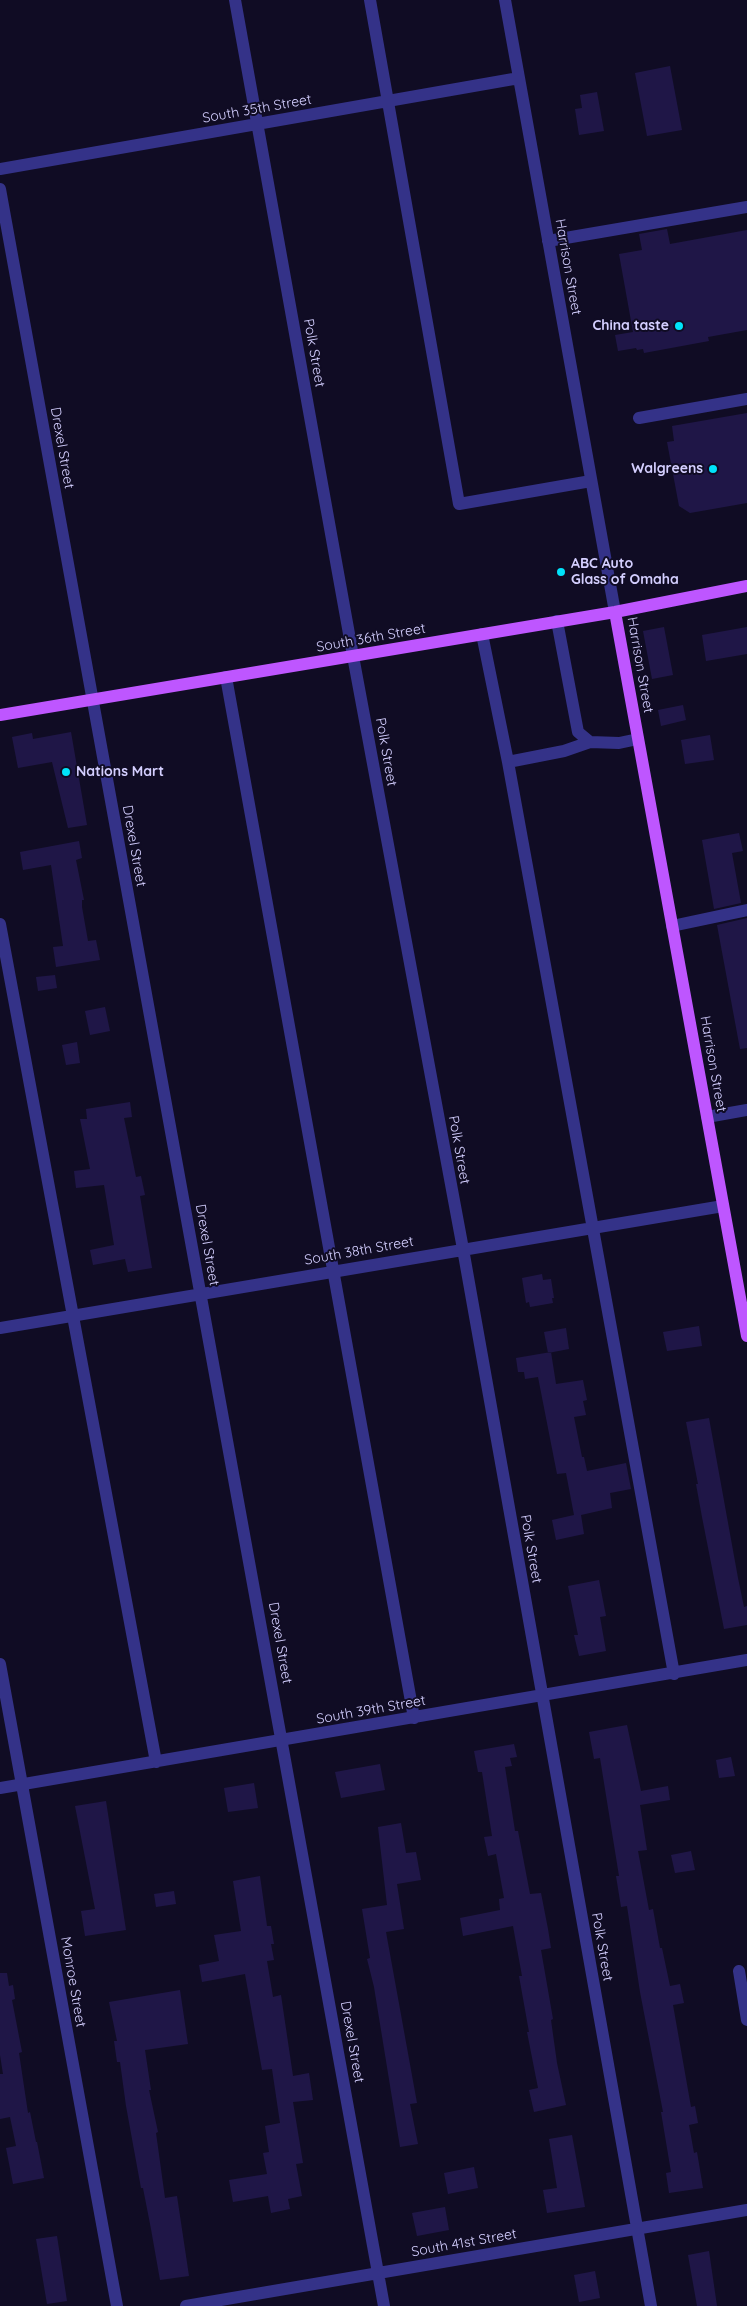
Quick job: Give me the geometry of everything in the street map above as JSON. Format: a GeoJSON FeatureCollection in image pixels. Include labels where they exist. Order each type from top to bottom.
{"type":"FeatureCollection","features":[{"type":"Feature","properties":{"kind":"main road","name":"South 36th Street"},"geometry":{"type":"LineString","coordinates":[[0,715],[557,622],[747,586]]}},
{"type":"Feature","properties":{"kind":"main road","name":"Harrison Street"},"geometry":{"type":"LineString","coordinates":[[614,612],[747,1336]]}},
{"type":"Feature","properties":{"kind":"street","name":"Polk Street"},"geometry":{"type":"LineString","coordinates":[[236,0],[353,656],[463,1249],[651,2306]]}},
{"type":"Feature","properties":{"kind":"street"},"geometry":{"type":"LineString","coordinates":[[370,0],[459,504],[591,481]]}},
{"type":"Feature","properties":{"kind":"street","name":"Harrison Street"},"geometry":{"type":"LineString","coordinates":[[505,0],[614,612]]}},
{"type":"Feature","properties":{"kind":"street","name":"South 35th Street"},"geometry":{"type":"LineString","coordinates":[[0,169],[519,78]]}},
{"type":"Feature","properties":{"kind":"street","name":"Drexel Street"},"geometry":{"type":"LineString","coordinates":[[0,189],[283,1740],[384,2306]]}},
{"type":"Feature","properties":{"kind":"street"},"geometry":{"type":"LineString","coordinates":[[548,242],[747,207]]}},
{"type":"Feature","properties":{"kind":"street"},"geometry":{"type":"LineString","coordinates":[[639,418],[747,399]]}},
{"type":"Feature","properties":{"kind":"street"},"geometry":{"type":"LineString","coordinates":[[557,622],[578,732],[590,742]]}},
{"type":"Feature","properties":{"kind":"street"},"geometry":{"type":"LineString","coordinates":[[482,634],[508,762],[674,1674]]}},
{"type":"Feature","properties":{"kind":"street"},"geometry":{"type":"LineString","coordinates":[[226,677],[414,1718]]}},
{"type":"Feature","properties":{"kind":"street"},"geometry":{"type":"LineString","coordinates":[[508,762],[564,751],[590,742],[619,743],[638,739]]}},
{"type":"Feature","properties":{"kind":"street"},"geometry":{"type":"LineString","coordinates":[[672,926],[747,910]]}},
{"type":"Feature","properties":{"kind":"street"},"geometry":{"type":"LineString","coordinates":[[0,924],[156,1762]]}},
{"type":"Feature","properties":{"kind":"street"},"geometry":{"type":"LineString","coordinates":[[707,1117],[747,1110]]}},
{"type":"Feature","properties":{"kind":"street","name":"South 38th Street"},"geometry":{"type":"LineString","coordinates":[[0,1328],[723,1206]]}},
{"type":"Feature","properties":{"kind":"street","name":"South 39th Street"},"geometry":{"type":"LineString","coordinates":[[0,1788],[747,1660]]}},
{"type":"Feature","properties":{"kind":"street","name":"Monroe Street"},"geometry":{"type":"LineString","coordinates":[[0,1664],[117,2306]]}},
{"type":"Feature","properties":{"kind":"street"},"geometry":{"type":"LineString","coordinates":[[739,1970],[747,2020]]}},
{"type":"Feature","properties":{"kind":"street","name":"South 41st Street"},"geometry":{"type":"LineString","coordinates":[[186,2306],[747,2210]]}},
{"type":"Feature","properties":{"kind":"building"},"geometry":{"type":"Polygon","coordinates":[[[670,66],[682,130],[647,136],[635,73],[670,66]]]}},
{"type":"Feature","properties":{"kind":"building"},"geometry":{"type":"Polygon","coordinates":[[[597,92],[604,131],[579,135],[575,109],[582,108],[580,95],[597,92]]]}},
{"type":"Feature","properties":{"kind":"building"},"geometry":{"type":"Polygon","coordinates":[[[667,229],[670,244],[747,230],[747,330],[708,337],[709,341],[644,353],[643,349],[637,350],[636,348],[618,351],[615,335],[633,332],[619,254],[642,250],[639,234],[667,229]]]}},
{"type":"Feature","properties":{"kind":"building","name":"Walgreens"},"geometry":{"type":"Polygon","coordinates":[[[747,413],[747,503],[690,513],[679,506],[667,442],[674,441],[672,426],[747,413]]]}},
{"type":"Feature","properties":{"kind":"building"},"geometry":{"type":"Polygon","coordinates":[[[664,627],[673,675],[652,679],[643,631],[664,627]]]}},
{"type":"Feature","properties":{"kind":"building"},"geometry":{"type":"Polygon","coordinates":[[[747,627],[747,654],[706,661],[702,635],[747,627]]]}},
{"type":"Feature","properties":{"kind":"building"},"geometry":{"type":"Polygon","coordinates":[[[683,705],[686,720],[661,726],[658,710],[683,705]]]}},
{"type":"Feature","properties":{"kind":"building","name":"Nations Mart"},"geometry":{"type":"Polygon","coordinates":[[[71,732],[87,825],[68,828],[52,762],[18,768],[12,737],[32,733],[33,739],[71,732]]]}},
{"type":"Feature","properties":{"kind":"building"},"geometry":{"type":"Polygon","coordinates":[[[710,735],[714,760],[685,764],[681,740],[710,735]]]}},
{"type":"Feature","properties":{"kind":"building"},"geometry":{"type":"Polygon","coordinates":[[[739,833],[743,851],[732,853],[741,903],[714,909],[702,840],[739,833]]]}},
{"type":"Feature","properties":{"kind":"building"},"geometry":{"type":"Polygon","coordinates":[[[79,841],[82,858],[76,860],[84,900],[82,900],[82,907],[88,941],[96,940],[100,960],[56,967],[53,947],[63,946],[51,865],[23,870],[20,852],[79,841]]]}},
{"type":"Feature","properties":{"kind":"building"},"geometry":{"type":"Polygon","coordinates":[[[747,918],[747,1048],[740,1049],[717,925],[747,918]]]}},
{"type":"Feature","properties":{"kind":"building"},"geometry":{"type":"Polygon","coordinates":[[[55,975],[57,988],[38,991],[36,977],[55,975]]]}},
{"type":"Feature","properties":{"kind":"building"},"geometry":{"type":"Polygon","coordinates":[[[105,1007],[110,1031],[90,1035],[85,1011],[105,1007]]]}},
{"type":"Feature","properties":{"kind":"building"},"geometry":{"type":"Polygon","coordinates":[[[77,1042],[80,1063],[66,1065],[62,1045],[77,1042]]]}},
{"type":"Feature","properties":{"kind":"building"},"geometry":{"type":"Polygon","coordinates":[[[130,1102],[132,1117],[124,1118],[136,1177],[141,1176],[145,1195],[140,1196],[152,1268],[128,1272],[125,1259],[93,1265],[90,1250],[114,1245],[104,1185],[76,1188],[74,1171],[90,1169],[80,1119],[87,1119],[86,1109],[130,1102]]]}},
{"type":"Feature","properties":{"kind":"building"},"geometry":{"type":"Polygon","coordinates":[[[542,1274],[543,1280],[551,1279],[553,1303],[530,1307],[529,1302],[526,1303],[522,1278],[542,1274]]]}},
{"type":"Feature","properties":{"kind":"building"},"geometry":{"type":"Polygon","coordinates":[[[699,1326],[702,1346],[667,1351],[663,1332],[699,1326]]]}},
{"type":"Feature","properties":{"kind":"building"},"geometry":{"type":"Polygon","coordinates":[[[566,1328],[569,1349],[548,1353],[544,1332],[566,1328]]]}},
{"type":"Feature","properties":{"kind":"building"},"geometry":{"type":"Polygon","coordinates":[[[551,1352],[556,1384],[583,1380],[587,1400],[583,1401],[586,1415],[574,1417],[582,1457],[584,1457],[587,1471],[626,1463],[631,1489],[610,1493],[612,1508],[581,1515],[584,1534],[556,1540],[552,1520],[574,1515],[566,1473],[557,1474],[538,1377],[525,1379],[524,1372],[518,1372],[516,1358],[551,1352]]]}},
{"type":"Feature","properties":{"kind":"building"},"geometry":{"type":"Polygon","coordinates":[[[709,1418],[738,1578],[744,1607],[747,1606],[747,1625],[724,1629],[686,1422],[709,1418]]]}},
{"type":"Feature","properties":{"kind":"building"},"geometry":{"type":"Polygon","coordinates":[[[599,1580],[606,1616],[600,1617],[606,1651],[579,1656],[574,1635],[578,1635],[568,1586],[599,1580]]]}},
{"type":"Feature","properties":{"kind":"building"},"geometry":{"type":"Polygon","coordinates":[[[627,1725],[641,1791],[668,1786],[670,1800],[640,1805],[647,1850],[638,1851],[649,1910],[653,1909],[660,1948],[662,1948],[670,1986],[680,1984],[684,2003],[673,2005],[691,2107],[695,2106],[698,2123],[689,2125],[694,2153],[697,2152],[703,2188],[669,2193],[666,2173],[671,2172],[661,2112],[663,2112],[640,1992],[627,1906],[621,1907],[616,1876],[619,1876],[600,1758],[594,1759],[589,1732],[627,1725]]]}},
{"type":"Feature","properties":{"kind":"building"},"geometry":{"type":"Polygon","coordinates":[[[514,1744],[517,1757],[510,1758],[512,1766],[505,1767],[515,1831],[518,1831],[530,1894],[541,1893],[548,1929],[551,1948],[541,1950],[553,2019],[551,2020],[557,2063],[566,2105],[534,2112],[529,2090],[538,2088],[527,2032],[529,2032],[519,1976],[522,1976],[513,1926],[463,1936],[460,1918],[500,1910],[499,1899],[504,1898],[496,1854],[488,1856],[484,1837],[492,1836],[482,1772],[478,1772],[474,1751],[514,1744]]]}},
{"type":"Feature","properties":{"kind":"building"},"geometry":{"type":"Polygon","coordinates":[[[731,1757],[735,1776],[719,1778],[716,1760],[731,1757]]]}},
{"type":"Feature","properties":{"kind":"building"},"geometry":{"type":"Polygon","coordinates":[[[380,1764],[385,1790],[341,1798],[335,1772],[380,1764]]]}},
{"type":"Feature","properties":{"kind":"building"},"geometry":{"type":"Polygon","coordinates":[[[254,1783],[258,1808],[228,1812],[224,1788],[254,1783]]]}},
{"type":"Feature","properties":{"kind":"building"},"geometry":{"type":"Polygon","coordinates":[[[106,1801],[126,1930],[85,1936],[81,1911],[95,1909],[75,1806],[106,1801]]]}},
{"type":"Feature","properties":{"kind":"building"},"geometry":{"type":"Polygon","coordinates":[[[401,1823],[406,1853],[416,1852],[421,1880],[397,1884],[404,1929],[386,1932],[417,2103],[410,2104],[418,2144],[400,2147],[374,1987],[367,1959],[370,1958],[362,1909],[387,1905],[378,1827],[401,1823]]]}},
{"type":"Feature","properties":{"kind":"building"},"geometry":{"type":"Polygon","coordinates":[[[691,1851],[695,1870],[675,1873],[671,1855],[691,1851]]]}},
{"type":"Feature","properties":{"kind":"building"},"geometry":{"type":"Polygon","coordinates":[[[260,1876],[267,1926],[271,1926],[274,1944],[271,1944],[274,1960],[267,1961],[273,1997],[281,1995],[293,2076],[309,2073],[313,2100],[293,2102],[303,2163],[296,2164],[302,2196],[288,2199],[290,2209],[271,2213],[268,2196],[233,2202],[229,2180],[267,2174],[263,2153],[269,2152],[265,2126],[280,2123],[272,2069],[262,2070],[245,1974],[202,1982],[199,1965],[219,1961],[214,1935],[241,1931],[233,1881],[260,1876]]]}},
{"type":"Feature","properties":{"kind":"building"},"geometry":{"type":"Polygon","coordinates":[[[174,1891],[176,1904],[156,1907],[154,1894],[174,1891]]]}},
{"type":"Feature","properties":{"kind":"building"},"geometry":{"type":"Polygon","coordinates":[[[0,1973],[7,1973],[9,1986],[13,1985],[15,1999],[12,2000],[22,2052],[19,2053],[28,2113],[30,2112],[44,2178],[13,2184],[6,2148],[16,2146],[10,2117],[0,2119],[0,2074],[3,2074],[0,2055],[0,1973]]]}},
{"type":"Feature","properties":{"kind":"building"},"geometry":{"type":"Polygon","coordinates":[[[180,1990],[188,2044],[145,2050],[151,2090],[149,2090],[158,2132],[156,2133],[165,2198],[177,2196],[189,2276],[160,2280],[143,2188],[141,2188],[120,2062],[117,2062],[114,2041],[117,2041],[109,2002],[180,1990]]]}},
{"type":"Feature","properties":{"kind":"building"},"geometry":{"type":"Polygon","coordinates":[[[572,2135],[585,2207],[547,2213],[543,2190],[557,2188],[549,2139],[572,2135]]]}},
{"type":"Feature","properties":{"kind":"building"},"geometry":{"type":"Polygon","coordinates":[[[474,2167],[478,2188],[448,2194],[444,2173],[474,2167]]]}},
{"type":"Feature","properties":{"kind":"building"},"geometry":{"type":"Polygon","coordinates":[[[445,2207],[449,2230],[417,2236],[412,2213],[445,2207]]]}},
{"type":"Feature","properties":{"kind":"building"},"geometry":{"type":"Polygon","coordinates":[[[57,2236],[67,2301],[47,2304],[36,2239],[57,2236]]]}},
{"type":"Feature","properties":{"kind":"building"},"geometry":{"type":"Polygon","coordinates":[[[709,2251],[717,2306],[697,2306],[688,2255],[709,2251]]]}},
{"type":"Feature","properties":{"kind":"building"},"geometry":{"type":"Polygon","coordinates":[[[595,2271],[600,2298],[579,2302],[574,2275],[595,2271]]]}},
{"type":"Feature","properties":{"kind":"place","name":"China taste"},"geometry":{"type":"Point","coordinates":[679,326]}},
{"type":"Feature","properties":{"kind":"place","name":"Walgreens"},"geometry":{"type":"Point","coordinates":[713,469]}},
{"type":"Feature","properties":{"kind":"place","name":"ABC Auto Glass of Omaha"},"geometry":{"type":"Point","coordinates":[561,572]}},
{"type":"Feature","properties":{"kind":"place","name":"Nations Mart"},"geometry":{"type":"Point","coordinates":[66,772]}}]}
